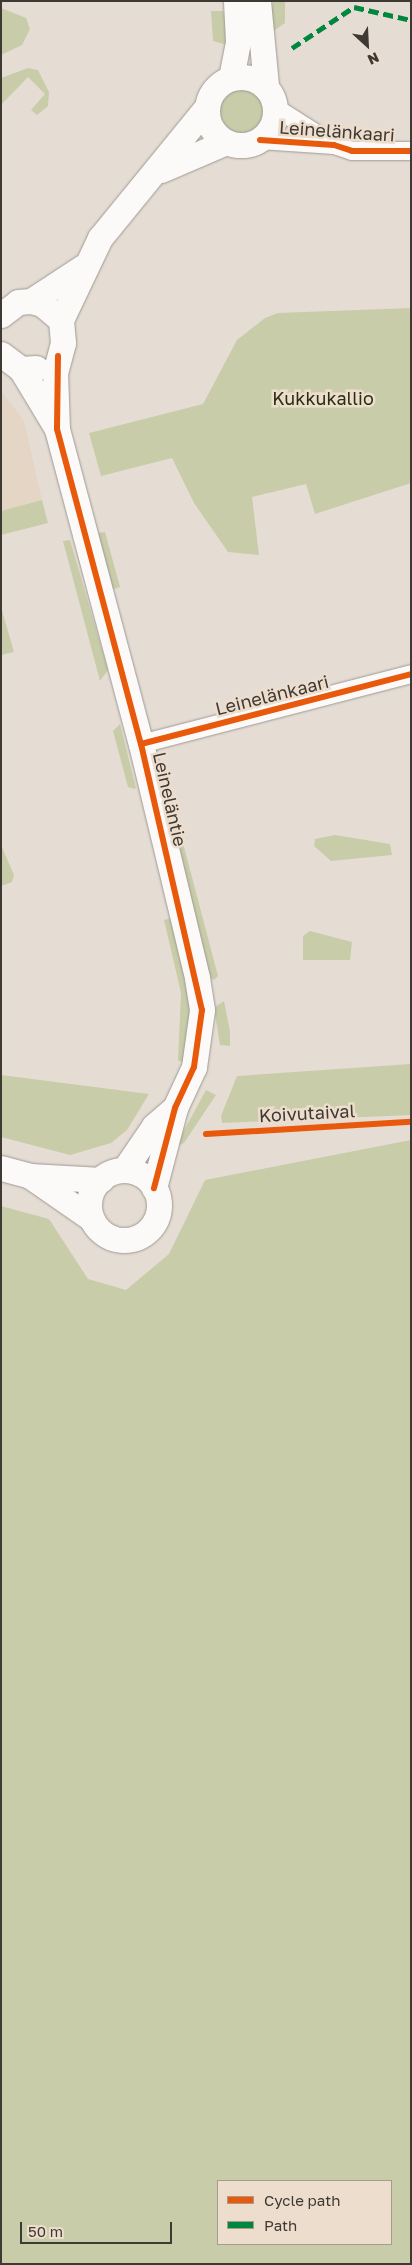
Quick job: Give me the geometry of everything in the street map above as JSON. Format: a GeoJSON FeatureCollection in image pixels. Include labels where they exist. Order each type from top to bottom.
{"type":"FeatureCollection","features":[{"type":"Feature","properties":{"kind":"street"},"geometry":{"type":"LineString","coordinates":[[231,78],[238,42],[236,1]]}},
{"type":"Feature","properties":{"kind":"street"},"geometry":{"type":"LineString","coordinates":[[207,107],[210,125],[226,142],[238,146],[260,140],[275,120],[258,1]]}},
{"type":"Feature","properties":{"kind":"street"},"geometry":{"type":"LineString","coordinates":[[10,308],[42,304],[61,320],[83,267],[117,215],[158,171],[207,107],[210,95],[231,78],[244,76],[271,97]]}},
{"type":"Feature","properties":{"kind":"street","name":"Leinelänkaari"},"geometry":{"type":"LineString","coordinates":[[271,97],[334,145]]}},
{"type":"Feature","properties":{"kind":"street","name":"Leinelänkaari"},"geometry":{"type":"LineString","coordinates":[[260,140],[334,145],[352,151],[411,151]]}},
{"type":"Feature","properties":{"kind":"street"},"geometry":{"type":"LineString","coordinates":[[158,171],[226,142]]}},
{"type":"Feature","properties":{"kind":"street"},"geometry":{"type":"LineString","coordinates":[[10,308],[83,267]]}},
{"type":"Feature","properties":{"kind":"street","name":"Leineläntie"},"geometry":{"type":"LineString","coordinates":[[61,320],[63,343],[58,356],[57,429],[110,642],[141,744],[202,1010],[194,1067],[175,1108],[154,1188]]}},
{"type":"Feature","properties":{"kind":"street","name":"Leineläntie"},"geometry":{"type":"LineString","coordinates":[[1,354],[21,370],[57,429]]}},
{"type":"Feature","properties":{"kind":"street"},"geometry":{"type":"LineString","coordinates":[[21,370],[47,365],[58,356]]}},
{"type":"Feature","properties":{"kind":"street","name":"Leinelänkaari"},"geometry":{"type":"LineString","coordinates":[[141,744],[411,674]]}},
{"type":"Feature","properties":{"kind":"street","name":"Leineläntie"},"geometry":{"type":"LineString","coordinates":[[124,1170],[154,1126],[175,1108]]}},
{"type":"Feature","properties":{"kind":"street"},"geometry":{"type":"LineString","coordinates":[[1,1168],[30,1176],[101,1180],[124,1170],[144,1176],[154,1188],[158,1212],[141,1236],[130,1240],[110,1238],[92,1219],[30,1176]]}},
{"type":"Feature","properties":{"kind":"street"},"geometry":{"type":"LineString","coordinates":[[92,1219],[91,1195],[101,1180]]}},
{"type":"Feature","properties":{"kind":"shaded area"},"geometry":{"type":"Polygon","coordinates":[[[1,390],[24,421],[42,500],[1,511],[1,390]]]}},
{"type":"Feature","properties":{"kind":"green space"},"geometry":{"type":"Polygon","coordinates":[[[273,1],[285,1],[285,23],[268,35],[273,1]]]}},
{"type":"Feature","properties":{"kind":"green space"},"geometry":{"type":"Polygon","coordinates":[[[1,8],[26,18],[30,29],[22,45],[1,55],[1,8]]]}},
{"type":"Feature","properties":{"kind":"green space"},"geometry":{"type":"Polygon","coordinates":[[[211,11],[223,11],[231,46],[213,41],[211,11]]]}},
{"type":"Feature","properties":{"kind":"green space"},"geometry":{"type":"Polygon","coordinates":[[[28,68],[38,70],[49,92],[48,106],[37,115],[31,110],[45,94],[28,77],[1,105],[1,78],[28,68]]]}},
{"type":"Feature","properties":{"kind":"green space"},"geometry":{"type":"Polygon","coordinates":[[[242,89],[254,93],[260,99],[264,111],[260,123],[254,129],[242,133],[230,129],[224,123],[220,111],[224,99],[230,93],[242,89]]]}},
{"type":"Feature","properties":{"kind":"green space","name":"Kukkukallio"},"geometry":{"type":"Polygon","coordinates":[[[411,308],[411,483],[315,514],[306,484],[252,497],[259,555],[228,552],[194,503],[172,458],[101,476],[89,433],[203,404],[237,340],[265,318],[278,313],[411,308]]]}},
{"type":"Feature","properties":{"kind":"green space"},"geometry":{"type":"Polygon","coordinates":[[[42,500],[48,523],[1,535],[1,511],[42,500]]]}},
{"type":"Feature","properties":{"kind":"green space"},"geometry":{"type":"Polygon","coordinates":[[[105,532],[120,587],[110,590],[98,533],[105,532]]]}},
{"type":"Feature","properties":{"kind":"green space"},"geometry":{"type":"Polygon","coordinates":[[[70,540],[108,670],[100,681],[63,541],[70,540]]]}},
{"type":"Feature","properties":{"kind":"green space"},"geometry":{"type":"Polygon","coordinates":[[[1,607],[14,652],[1,655],[1,607]]]}},
{"type":"Feature","properties":{"kind":"green space"},"geometry":{"type":"Polygon","coordinates":[[[120,724],[136,788],[134,789],[128,787],[113,731],[120,724]]]}},
{"type":"Feature","properties":{"kind":"green space"},"geometry":{"type":"Polygon","coordinates":[[[178,824],[218,976],[214,980],[207,976],[176,847],[172,826],[178,824]]]}},
{"type":"Feature","properties":{"kind":"green space"},"geometry":{"type":"Polygon","coordinates":[[[335,835],[390,844],[392,855],[331,861],[314,846],[315,839],[335,835]]]}},
{"type":"Feature","properties":{"kind":"green space"},"geometry":{"type":"Polygon","coordinates":[[[1,845],[14,875],[12,882],[1,886],[1,845]]]}},
{"type":"Feature","properties":{"kind":"green space"},"geometry":{"type":"Polygon","coordinates":[[[172,918],[187,979],[190,1019],[184,1063],[178,1060],[181,993],[164,920],[172,918]]]}},
{"type":"Feature","properties":{"kind":"green space"},"geometry":{"type":"Polygon","coordinates":[[[310,931],[352,942],[350,960],[303,960],[303,936],[310,931]]]}},
{"type":"Feature","properties":{"kind":"green space"},"geometry":{"type":"Polygon","coordinates":[[[224,1001],[230,1031],[230,1046],[220,1045],[214,1008],[224,1001]]]}},
{"type":"Feature","properties":{"kind":"green space"},"geometry":{"type":"Polygon","coordinates":[[[411,1064],[411,1115],[222,1123],[221,1116],[237,1076],[411,1064]]]}},
{"type":"Feature","properties":{"kind":"green space"},"geometry":{"type":"Polygon","coordinates":[[[1,1075],[149,1094],[127,1130],[111,1143],[70,1155],[1,1137],[1,1075]]]}},
{"type":"Feature","properties":{"kind":"green space"},"geometry":{"type":"Polygon","coordinates":[[[206,1090],[216,1095],[184,1143],[175,1147],[206,1090]]]}},
{"type":"Feature","properties":{"kind":"green space"},"geometry":{"type":"Polygon","coordinates":[[[411,1140],[411,2264],[1,2264],[1,1206],[49,1219],[88,1279],[126,1290],[169,1254],[205,1180],[411,1140]]]}},
{"type":"Feature","properties":{"kind":"marked path"},"geometry":{"type":"LineString","coordinates":[[292,48],[354,7],[411,20]]}},
{"type":"Feature","properties":{"kind":"cycle path"},"geometry":{"type":"LineString","coordinates":[[260,140],[334,145],[352,151],[411,151]]}},
{"type":"Feature","properties":{"kind":"cycle path"},"geometry":{"type":"LineString","coordinates":[[58,356],[57,429],[141,744],[202,1010],[194,1067],[175,1108],[154,1188]]}},
{"type":"Feature","properties":{"kind":"cycle path"},"geometry":{"type":"LineString","coordinates":[[141,744],[411,674]]}},
{"type":"Feature","properties":{"kind":"cycle path","name":"Koivutaival"},"geometry":{"type":"LineString","coordinates":[[206,1134],[411,1122]]}}]}
